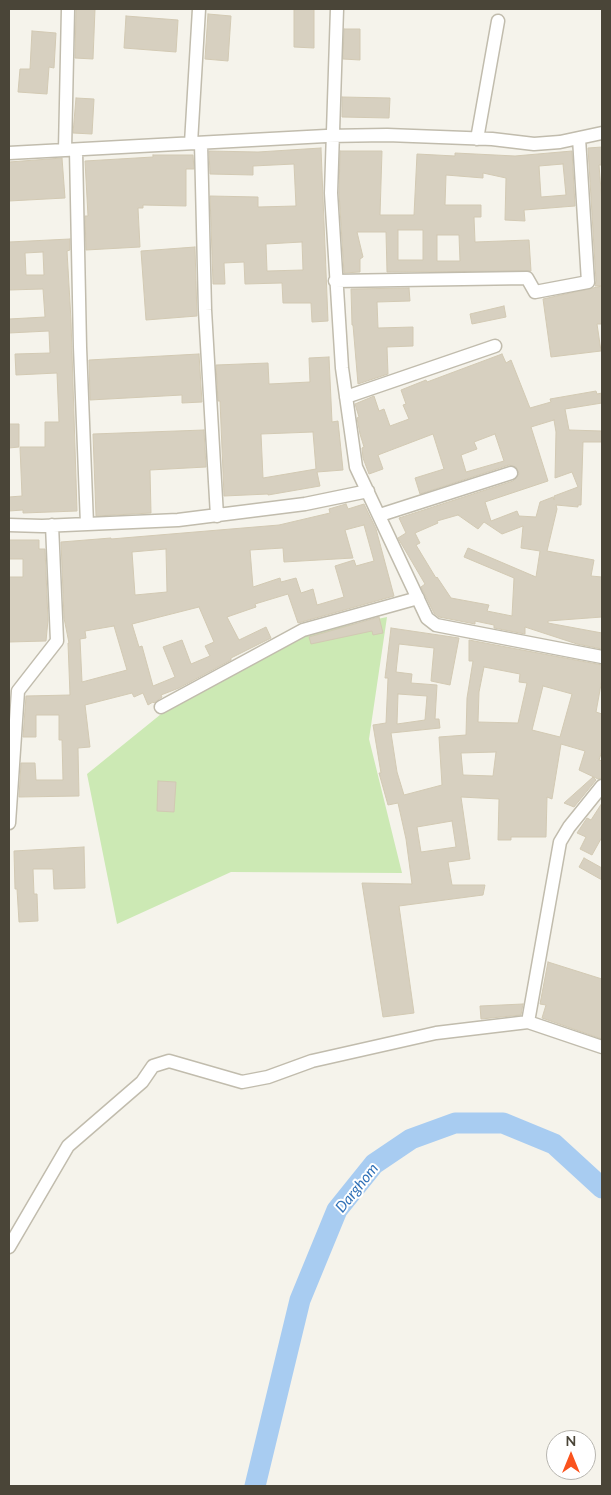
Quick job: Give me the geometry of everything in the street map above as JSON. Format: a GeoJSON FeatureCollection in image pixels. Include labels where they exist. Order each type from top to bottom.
{"type":"FeatureCollection","features":[{"type":"Feature","properties":{"kind":"street"},"geometry":{"type":"LineString","coordinates":[[68,9],[70,150],[88,524]]}},
{"type":"Feature","properties":{"kind":"street"},"geometry":{"type":"LineString","coordinates":[[199,9],[196,143],[217,516]]}},
{"type":"Feature","properties":{"kind":"street"},"geometry":{"type":"LineString","coordinates":[[337,9],[330,193],[342,368],[356,467],[427,618],[436,625],[602,657]]}},
{"type":"Feature","properties":{"kind":"street"},"geometry":{"type":"LineString","coordinates":[[477,139],[498,21]]}},
{"type":"Feature","properties":{"kind":"street"},"geometry":{"type":"LineString","coordinates":[[9,153],[332,136],[387,135],[477,139],[534,144],[560,142],[602,133]]}},
{"type":"Feature","properties":{"kind":"street"},"geometry":{"type":"LineString","coordinates":[[336,281],[527,278],[535,292],[588,282],[578,138]]}},
{"type":"Feature","properties":{"kind":"street"},"geometry":{"type":"LineString","coordinates":[[346,397],[495,346]]}},
{"type":"Feature","properties":{"kind":"street"},"geometry":{"type":"LineString","coordinates":[[380,515],[511,473]]}},
{"type":"Feature","properties":{"kind":"street"},"geometry":{"type":"LineString","coordinates":[[9,525],[178,520],[306,504],[368,491]]}},
{"type":"Feature","properties":{"kind":"street"},"geometry":{"type":"LineString","coordinates":[[9,822],[18,691],[58,641],[52,525]]}},
{"type":"Feature","properties":{"kind":"street"},"geometry":{"type":"LineString","coordinates":[[161,708],[302,630],[418,598]]}},
{"type":"Feature","properties":{"kind":"street"},"geometry":{"type":"LineString","coordinates":[[528,1022],[560,842],[569,827],[602,786]]}},
{"type":"Feature","properties":{"kind":"street"},"geometry":{"type":"LineString","coordinates":[[9,1247],[68,1146],[142,1082],[153,1066],[169,1062],[242,1082],[268,1077],[312,1062],[436,1033],[528,1022],[602,1047]]}},
{"type":"Feature","properties":{"kind":"green space"},"geometry":{"type":"Polygon","coordinates":[[[387,617],[369,739],[402,873],[231,872],[117,924],[87,774],[171,706],[305,634],[387,617]]]}},
{"type":"Feature","properties":{"kind":"building"},"geometry":{"type":"Polygon","coordinates":[[[76,9],[95,9],[93,59],[75,58],[76,9]]]}},
{"type":"Feature","properties":{"kind":"building"},"geometry":{"type":"Polygon","coordinates":[[[294,9],[314,9],[314,48],[294,47],[294,9]]]}},
{"type":"Feature","properties":{"kind":"building"},"geometry":{"type":"Polygon","coordinates":[[[208,14],[231,16],[228,61],[205,59],[208,14]]]}},
{"type":"Feature","properties":{"kind":"building"},"geometry":{"type":"Polygon","coordinates":[[[126,16],[178,20],[176,52],[124,48],[126,16]]]}},
{"type":"Feature","properties":{"kind":"building"},"geometry":{"type":"Polygon","coordinates":[[[344,29],[360,29],[360,60],[343,59],[344,29]]]}},
{"type":"Feature","properties":{"kind":"building"},"geometry":{"type":"Polygon","coordinates":[[[32,31],[56,33],[54,68],[49,67],[47,94],[18,92],[20,69],[30,69],[32,31]]]}},
{"type":"Feature","properties":{"kind":"building"},"geometry":{"type":"Polygon","coordinates":[[[342,97],[390,98],[389,118],[342,117],[342,97]]]}},
{"type":"Feature","properties":{"kind":"building"},"geometry":{"type":"Polygon","coordinates":[[[76,98],[94,99],[92,134],[73,133],[76,98]]]}},
{"type":"Feature","properties":{"kind":"building"},"geometry":{"type":"Polygon","coordinates":[[[602,147],[602,165],[599,165],[602,202],[602,286],[595,286],[588,148],[602,147]]]}},
{"type":"Feature","properties":{"kind":"building"},"geometry":{"type":"Polygon","coordinates":[[[321,148],[328,321],[312,322],[311,303],[283,303],[282,283],[245,284],[244,262],[224,263],[225,284],[213,284],[210,196],[258,197],[258,207],[296,206],[294,164],[253,166],[253,175],[210,174],[209,151],[258,152],[321,148]],[[302,242],[266,244],[267,271],[303,270],[302,242]]]}},
{"type":"Feature","properties":{"kind":"building"},"geometry":{"type":"Polygon","coordinates":[[[340,151],[382,151],[380,215],[414,215],[417,154],[455,156],[455,153],[515,156],[572,151],[575,206],[524,210],[525,221],[505,220],[506,178],[483,173],[483,178],[446,175],[445,205],[481,205],[481,217],[474,217],[475,242],[529,240],[531,271],[387,272],[386,232],[357,232],[363,257],[360,259],[360,272],[344,273],[339,193],[340,151]],[[563,164],[539,166],[541,197],[566,195],[563,164]],[[398,230],[398,260],[423,260],[423,230],[398,230]],[[437,235],[437,261],[460,261],[459,235],[437,235]]]}},
{"type":"Feature","properties":{"kind":"building"},"geometry":{"type":"Polygon","coordinates":[[[153,155],[193,155],[194,169],[186,169],[186,206],[143,205],[143,208],[138,208],[140,247],[86,250],[85,216],[88,216],[85,161],[153,157],[153,155]]]}},
{"type":"Feature","properties":{"kind":"building"},"geometry":{"type":"Polygon","coordinates":[[[62,158],[65,198],[9,201],[9,162],[62,158]]]}},
{"type":"Feature","properties":{"kind":"building"},"geometry":{"type":"Polygon","coordinates":[[[70,239],[70,250],[67,251],[77,511],[23,513],[23,510],[9,511],[9,497],[22,496],[20,447],[45,447],[45,422],[59,422],[57,373],[16,375],[15,354],[50,353],[49,331],[9,333],[9,319],[45,317],[43,289],[9,290],[9,242],[70,239]],[[43,252],[25,253],[26,275],[44,275],[43,252]]]}},
{"type":"Feature","properties":{"kind":"building"},"geometry":{"type":"Polygon","coordinates":[[[195,247],[197,316],[146,320],[141,251],[195,247]]]}},
{"type":"Feature","properties":{"kind":"building"},"geometry":{"type":"Polygon","coordinates":[[[602,286],[602,324],[597,324],[601,351],[551,357],[543,299],[602,286]]]}},
{"type":"Feature","properties":{"kind":"building"},"geometry":{"type":"Polygon","coordinates":[[[409,288],[410,301],[377,302],[378,328],[413,327],[413,346],[387,347],[388,374],[358,384],[352,325],[351,289],[409,288]]]}},
{"type":"Feature","properties":{"kind":"building"},"geometry":{"type":"Polygon","coordinates":[[[504,306],[506,317],[472,324],[470,314],[504,306]]]}},
{"type":"Feature","properties":{"kind":"building"},"geometry":{"type":"Polygon","coordinates":[[[199,354],[202,402],[182,403],[182,395],[90,400],[89,360],[199,354]]]}},
{"type":"Feature","properties":{"kind":"building"},"geometry":{"type":"Polygon","coordinates":[[[502,354],[506,363],[511,360],[530,408],[551,402],[550,399],[596,391],[597,394],[602,393],[602,403],[565,409],[569,430],[602,431],[602,442],[583,442],[581,505],[578,505],[578,507],[556,505],[557,509],[547,551],[594,560],[591,576],[602,577],[602,617],[548,621],[548,623],[602,633],[602,649],[577,644],[525,627],[525,634],[494,628],[494,625],[475,621],[475,624],[439,617],[434,613],[421,587],[425,584],[398,538],[406,533],[399,518],[513,481],[519,474],[516,467],[509,465],[420,494],[415,478],[444,469],[433,434],[378,455],[383,469],[369,474],[363,458],[362,448],[364,447],[355,404],[374,396],[379,411],[384,409],[390,426],[409,419],[403,405],[406,404],[401,390],[426,380],[427,382],[502,354]],[[554,420],[531,427],[548,481],[485,502],[491,521],[517,511],[519,516],[536,517],[540,502],[553,497],[554,500],[554,496],[578,487],[572,472],[555,478],[556,432],[554,420]],[[495,434],[474,442],[477,449],[461,455],[466,472],[504,461],[495,434]],[[458,515],[437,521],[438,523],[415,533],[420,543],[416,545],[451,598],[489,605],[487,611],[512,616],[514,578],[464,557],[468,548],[536,577],[540,551],[521,548],[523,526],[502,534],[484,522],[478,529],[458,515]]]}},
{"type":"Feature","properties":{"kind":"building"},"geometry":{"type":"Polygon","coordinates":[[[329,357],[332,422],[338,421],[343,470],[317,472],[320,486],[268,495],[224,496],[220,401],[218,401],[216,365],[268,363],[269,384],[310,382],[309,358],[329,357]],[[313,432],[261,434],[263,478],[316,469],[313,432]]]}},
{"type":"Feature","properties":{"kind":"building"},"geometry":{"type":"Polygon","coordinates":[[[9,424],[19,424],[19,447],[9,448],[9,424]]]}},
{"type":"Feature","properties":{"kind":"building"},"geometry":{"type":"Polygon","coordinates":[[[204,430],[206,467],[150,470],[151,513],[96,516],[93,434],[204,430]]]}},
{"type":"Feature","properties":{"kind":"building"},"geometry":{"type":"Polygon","coordinates":[[[346,504],[348,509],[364,504],[376,529],[394,596],[298,623],[288,594],[255,604],[256,607],[227,617],[239,640],[266,627],[271,638],[231,658],[231,660],[179,688],[161,695],[162,697],[154,703],[148,705],[143,693],[134,697],[132,693],[85,705],[90,747],[78,748],[79,796],[19,797],[21,763],[35,763],[36,780],[63,780],[62,740],[59,740],[59,715],[36,715],[36,737],[23,737],[26,696],[70,695],[69,643],[64,618],[61,542],[279,525],[330,513],[329,509],[346,504]],[[364,525],[345,530],[353,558],[284,562],[283,548],[250,550],[253,587],[280,578],[281,582],[296,578],[301,593],[313,589],[317,605],[344,597],[335,566],[354,560],[356,566],[374,561],[364,525]],[[166,549],[132,552],[135,595],[167,592],[166,549]],[[199,607],[132,624],[139,647],[142,646],[153,686],[175,677],[163,647],[182,640],[191,664],[210,656],[205,646],[214,642],[199,607]],[[114,626],[85,631],[86,638],[80,639],[82,682],[127,670],[114,626]]]}},
{"type":"Feature","properties":{"kind":"building"},"geometry":{"type":"Polygon","coordinates":[[[9,540],[39,540],[39,549],[45,549],[48,620],[46,641],[9,642],[9,577],[23,577],[23,559],[9,559],[9,540]]]}},
{"type":"Feature","properties":{"kind":"building"},"geometry":{"type":"Polygon","coordinates":[[[379,617],[383,633],[373,635],[372,631],[311,644],[309,637],[379,617]]]}},
{"type":"Feature","properties":{"kind":"building"},"geometry":{"type":"Polygon","coordinates":[[[391,628],[459,638],[450,685],[431,681],[434,648],[399,644],[396,672],[412,674],[411,683],[437,685],[435,719],[439,719],[440,728],[391,733],[397,772],[404,795],[442,785],[439,737],[466,735],[467,698],[473,661],[469,661],[469,640],[602,665],[602,679],[596,712],[602,714],[602,751],[599,760],[602,761],[602,778],[598,779],[579,770],[585,751],[561,744],[552,799],[547,797],[546,837],[511,837],[511,840],[498,840],[499,799],[461,797],[470,859],[448,862],[452,885],[485,885],[483,895],[399,906],[414,1013],[383,1017],[362,883],[412,884],[406,839],[398,803],[388,805],[379,773],[381,773],[373,725],[386,723],[388,678],[385,678],[391,628]],[[484,667],[479,692],[478,722],[518,723],[527,683],[519,682],[520,674],[484,667]],[[543,686],[532,730],[560,737],[572,694],[543,686]],[[398,694],[397,724],[425,720],[427,696],[398,694]],[[496,752],[461,753],[463,775],[493,776],[496,752]],[[452,821],[417,827],[421,852],[456,847],[452,821]]]}},
{"type":"Feature","properties":{"kind":"building"},"geometry":{"type":"Polygon","coordinates":[[[593,777],[596,780],[574,807],[564,803],[593,777]]]}},
{"type":"Feature","properties":{"kind":"building"},"geometry":{"type":"Polygon","coordinates":[[[158,781],[176,782],[174,812],[157,811],[158,781]]]}},
{"type":"Feature","properties":{"kind":"building"},"geometry":{"type":"Polygon","coordinates":[[[602,803],[602,837],[592,855],[580,849],[586,837],[577,833],[587,818],[591,820],[602,803]]]}},
{"type":"Feature","properties":{"kind":"building"},"geometry":{"type":"Polygon","coordinates":[[[84,847],[85,888],[54,889],[53,869],[33,869],[34,894],[37,894],[38,921],[19,922],[17,889],[15,889],[14,851],[84,847]]]}},
{"type":"Feature","properties":{"kind":"building"},"geometry":{"type":"Polygon","coordinates":[[[584,858],[602,868],[602,880],[579,867],[584,858]]]}},
{"type":"Feature","properties":{"kind":"building"},"geometry":{"type":"Polygon","coordinates":[[[548,962],[602,979],[602,1039],[542,1018],[546,1005],[540,1004],[548,962]]]}},
{"type":"Feature","properties":{"kind":"building"},"geometry":{"type":"Polygon","coordinates":[[[523,1004],[521,1015],[481,1019],[480,1006],[523,1004]]]}},
{"type":"Feature","properties":{"kind":"waterway","name":"Darghоm"},"geometry":{"type":"LineString","coordinates":[[255,1486],[300,1300],[337,1210],[374,1164],[411,1139],[455,1123],[503,1123],[554,1144],[602,1188]]}}]}
